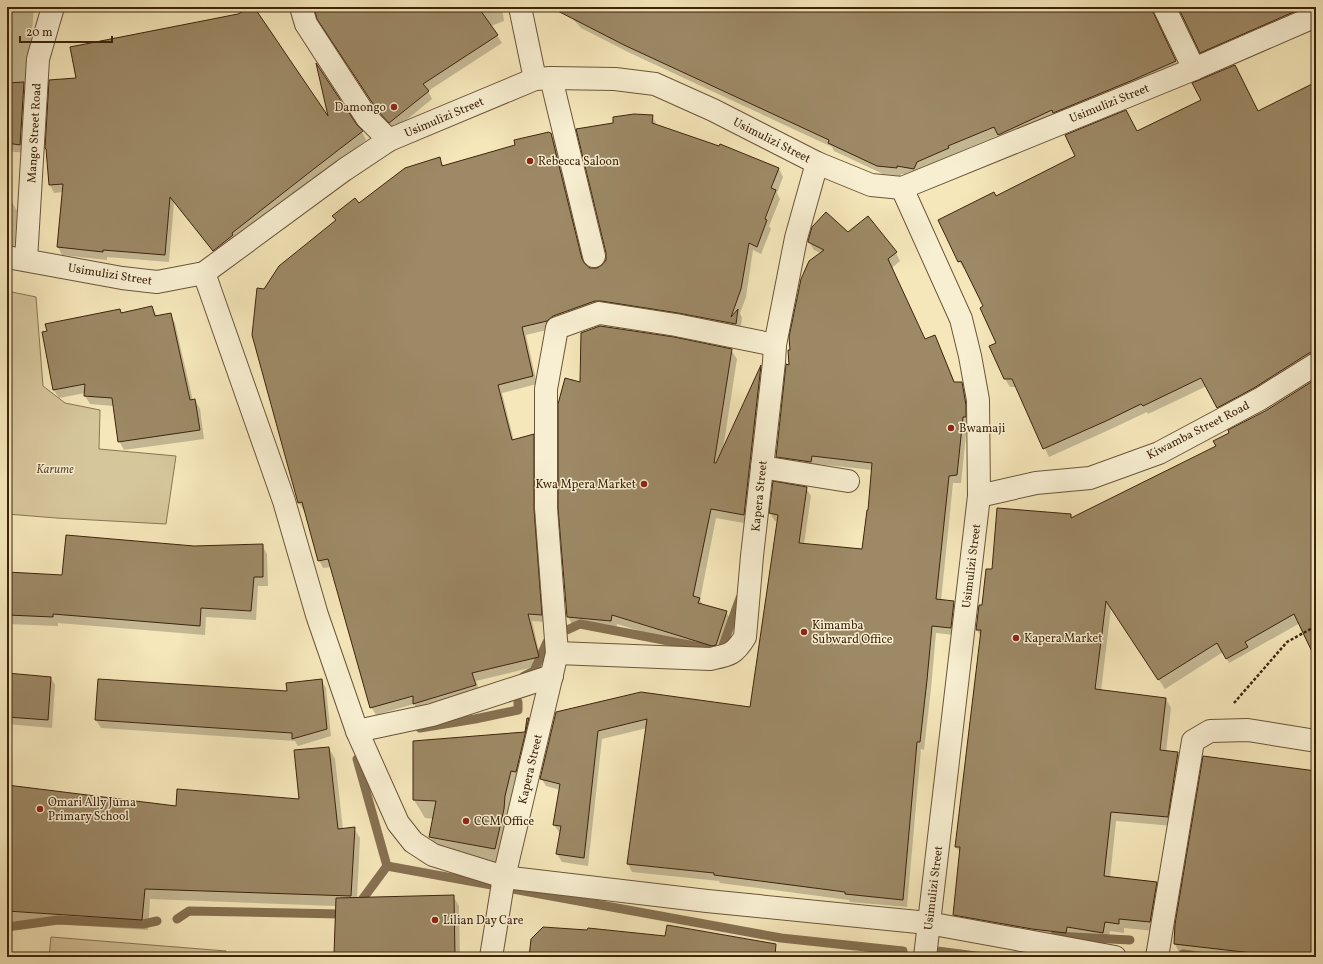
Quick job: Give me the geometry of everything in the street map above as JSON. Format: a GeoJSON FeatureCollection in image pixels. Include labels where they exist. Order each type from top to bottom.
{"type":"FeatureCollection","features":[{"type":"Feature","properties":{"kind":"street","name":"Mango Street Road"},"geometry":{"type":"LineString","coordinates":[[17,259],[38,59],[53,7]]}},
{"type":"Feature","properties":{"kind":"street"},"geometry":{"type":"LineString","coordinates":[[301,7],[306,24],[367,118],[389,140]]}},
{"type":"Feature","properties":{"kind":"street"},"geometry":{"type":"LineString","coordinates":[[520,7],[543,78],[594,256]]}},
{"type":"Feature","properties":{"kind":"street"},"geometry":{"type":"LineString","coordinates":[[1164,7],[1194,69]]}},
{"type":"Feature","properties":{"kind":"street","name":"Usimulizi Street"},"geometry":{"type":"LineString","coordinates":[[17,259],[122,278],[157,282],[204,273],[344,170],[389,140],[543,78],[615,79],[655,84],[713,110],[817,163],[871,185],[902,188],[1194,69],[1316,16]]}},
{"type":"Feature","properties":{"kind":"street","name":"Kapera Street"},"geometry":{"type":"LineString","coordinates":[[557,653],[710,658],[728,655],[739,646],[745,637],[752,556],[775,344],[796,238],[817,163]]}},
{"type":"Feature","properties":{"kind":"street","name":"Usimulizi Street"},"geometry":{"type":"LineString","coordinates":[[902,188],[961,319],[970,356],[978,400],[980,496],[925,957]]}},
{"type":"Feature","properties":{"kind":"street"},"geometry":{"type":"LineString","coordinates":[[204,273],[284,501],[317,615],[357,731],[398,823],[413,842],[433,855],[504,877],[715,902],[928,924],[1115,957]]}},
{"type":"Feature","properties":{"kind":"street","name":"Kapera Street"},"geometry":{"type":"LineString","coordinates":[[491,957],[504,877],[557,653],[546,508],[546,389],[557,328],[600,313],[676,325],[775,344]]}},
{"type":"Feature","properties":{"kind":"street","name":"Kiwamba Street Road"},"geometry":{"type":"LineString","coordinates":[[980,496],[1036,483],[1090,478],[1158,453],[1260,399],[1316,364]]}},
{"type":"Feature","properties":{"kind":"street"},"geometry":{"type":"LineString","coordinates":[[762,467],[848,481]]}},
{"type":"Feature","properties":{"kind":"street"},"geometry":{"type":"LineString","coordinates":[[357,731],[432,715],[552,676]]}},
{"type":"Feature","properties":{"kind":"street"},"geometry":{"type":"LineString","coordinates":[[1157,957],[1193,741],[1210,731],[1248,730],[1316,741]]}},
{"type":"Feature","properties":{"kind":"path"},"geometry":{"type":"LineString","coordinates":[[1210,731],[1287,642],[1316,626]]}},
{"type":"Feature","properties":{"kind":"green space","name":"Karume"},"geometry":{"type":"Polygon","coordinates":[[[7,291],[36,297],[43,386],[65,403],[100,410],[99,449],[176,456],[166,524],[7,514],[7,291]]]}},
{"type":"Feature","properties":{"kind":"green space"},"geometry":{"type":"Polygon","coordinates":[[[51,937],[226,951],[225,957],[49,957],[51,937]]]}},
{"type":"Feature","properties":{"kind":"building"},"geometry":{"type":"Polygon","coordinates":[[[250,7],[254,7],[328,116],[316,63],[357,125],[363,131],[232,233],[233,235],[213,251],[170,197],[165,255],[103,250],[103,252],[57,247],[63,184],[49,185],[45,148],[49,80],[76,78],[70,47],[238,14],[250,7]]]}},
{"type":"Feature","properties":{"kind":"building"},"geometry":{"type":"Polygon","coordinates":[[[314,7],[478,7],[498,35],[423,84],[429,91],[389,123],[377,110],[317,19],[314,7]]]}},
{"type":"Feature","properties":{"kind":"building"},"geometry":{"type":"Polygon","coordinates":[[[550,7],[1152,7],[1176,61],[1053,113],[1052,110],[998,135],[994,127],[948,146],[949,148],[917,162],[914,169],[897,166],[897,168],[877,166],[828,143],[829,140],[624,45],[550,7]]]}},
{"type":"Feature","properties":{"kind":"building"},"geometry":{"type":"Polygon","coordinates":[[[1178,7],[1305,7],[1200,53],[1178,7]]]}},
{"type":"Feature","properties":{"kind":"building"},"geometry":{"type":"Polygon","coordinates":[[[1235,65],[1258,111],[1316,82],[1316,352],[1309,353],[1254,388],[1217,408],[1201,378],[1143,406],[1141,404],[1043,449],[1012,379],[1004,379],[989,346],[996,343],[980,308],[983,306],[961,261],[958,262],[938,220],[994,192],[996,196],[1075,156],[1065,135],[1126,110],[1137,131],[1201,100],[1192,83],[1235,65]]]}},
{"type":"Feature","properties":{"kind":"building"},"geometry":{"type":"Polygon","coordinates":[[[24,82],[20,145],[7,143],[7,83],[24,82]]]}},
{"type":"Feature","properties":{"kind":"building"},"geometry":{"type":"Polygon","coordinates":[[[634,114],[653,115],[652,123],[719,146],[720,144],[779,168],[771,188],[776,190],[765,219],[767,220],[757,247],[749,243],[741,289],[731,317],[738,309],[736,324],[678,313],[595,301],[553,316],[547,321],[522,327],[533,376],[498,385],[512,440],[534,434],[534,509],[542,615],[528,614],[539,657],[472,673],[476,685],[413,704],[413,696],[370,708],[328,559],[318,561],[302,502],[298,503],[252,335],[257,288],[264,289],[279,266],[336,220],[332,216],[355,198],[359,203],[405,168],[440,157],[442,166],[515,145],[514,140],[549,132],[551,133],[582,259],[590,268],[597,268],[606,260],[606,253],[576,129],[613,123],[613,117],[634,114]]]}},
{"type":"Feature","properties":{"kind":"building"},"geometry":{"type":"Polygon","coordinates":[[[826,212],[848,232],[868,216],[897,252],[888,259],[925,339],[935,335],[954,382],[962,382],[966,405],[966,417],[963,417],[957,475],[949,476],[936,599],[954,601],[951,628],[932,626],[920,742],[917,742],[903,900],[845,894],[845,892],[714,875],[714,873],[627,864],[647,719],[598,731],[584,858],[556,854],[561,826],[553,825],[560,784],[540,779],[556,712],[641,692],[750,707],[778,515],[769,513],[773,481],[807,487],[799,543],[862,549],[868,510],[872,463],[812,456],[811,462],[776,457],[786,364],[789,365],[789,337],[801,279],[809,261],[824,250],[808,241],[812,227],[826,212]]]}},
{"type":"Feature","properties":{"kind":"building"},"geometry":{"type":"Polygon","coordinates":[[[152,306],[155,316],[171,313],[190,400],[195,399],[200,430],[118,442],[112,398],[84,396],[85,384],[53,390],[42,332],[47,331],[45,324],[120,309],[121,313],[152,306]]]}},
{"type":"Feature","properties":{"kind":"building"},"geometry":{"type":"Polygon","coordinates":[[[600,326],[674,337],[732,349],[714,463],[716,463],[761,365],[744,515],[711,509],[693,596],[700,598],[698,603],[727,611],[716,645],[712,646],[612,615],[611,621],[567,617],[558,508],[558,404],[565,378],[580,382],[581,333],[600,326]]]}},
{"type":"Feature","properties":{"kind":"building"},"geometry":{"type":"Polygon","coordinates":[[[1316,379],[1316,660],[1294,614],[1245,642],[1248,647],[1226,659],[1217,643],[1158,680],[1106,601],[1095,689],[1166,698],[1160,750],[1178,752],[1168,817],[1111,812],[1104,876],[1157,882],[1150,922],[1119,919],[1119,924],[1105,922],[1103,933],[1067,927],[1066,933],[1032,929],[953,915],[960,847],[955,847],[981,630],[976,630],[979,605],[982,605],[986,569],[992,569],[997,508],[1071,514],[1071,518],[1216,446],[1213,441],[1229,433],[1228,430],[1267,410],[1316,379]]]}},
{"type":"Feature","properties":{"kind":"building"},"geometry":{"type":"Polygon","coordinates":[[[66,535],[194,546],[263,544],[263,577],[254,577],[251,611],[201,608],[200,626],[53,614],[53,617],[7,615],[7,572],[62,575],[66,535]]]}},
{"type":"Feature","properties":{"kind":"building"},"geometry":{"type":"Polygon","coordinates":[[[7,673],[51,677],[48,720],[7,717],[7,673]]]}},
{"type":"Feature","properties":{"kind":"building"},"geometry":{"type":"Polygon","coordinates":[[[98,679],[287,691],[286,683],[322,679],[327,729],[292,739],[292,733],[95,720],[98,679]]]}},
{"type":"Feature","properties":{"kind":"building"},"geometry":{"type":"Polygon","coordinates":[[[527,718],[529,718],[516,772],[511,771],[495,849],[429,837],[436,801],[413,800],[413,741],[525,732],[527,718]]]}},
{"type":"Feature","properties":{"kind":"building"},"geometry":{"type":"Polygon","coordinates":[[[329,747],[338,829],[355,827],[351,896],[145,889],[142,920],[7,911],[7,785],[176,806],[177,789],[299,799],[294,750],[329,747]]]}},
{"type":"Feature","properties":{"kind":"building"},"geometry":{"type":"Polygon","coordinates":[[[1203,756],[1316,771],[1316,957],[1261,957],[1261,954],[1174,944],[1175,924],[1203,756]]]}},
{"type":"Feature","properties":{"kind":"building"},"geometry":{"type":"Polygon","coordinates":[[[454,895],[455,957],[367,957],[367,955],[334,954],[336,898],[454,895]]]}},
{"type":"Feature","properties":{"kind":"building"},"geometry":{"type":"Polygon","coordinates":[[[667,925],[776,944],[775,957],[529,957],[531,939],[543,927],[587,930],[588,928],[665,936],[667,925]]]}},
{"type":"Feature","properties":{"kind":"waterway"},"geometry":{"type":"LineString","coordinates":[[567,630],[580,624],[721,651],[740,598]]}},
{"type":"Feature","properties":{"kind":"waterway"},"geometry":{"type":"LineString","coordinates":[[524,676],[534,671],[547,642]]}},
{"type":"Feature","properties":{"kind":"waterway"},"geometry":{"type":"LineString","coordinates":[[420,728],[518,710],[518,702]]}},
{"type":"Feature","properties":{"kind":"waterway"},"geometry":{"type":"LineString","coordinates":[[177,919],[189,911],[341,914],[356,908],[387,866],[357,759]]}},
{"type":"Feature","properties":{"kind":"waterway"},"geometry":{"type":"LineString","coordinates":[[387,866],[781,938],[903,951],[903,957]]}},
{"type":"Feature","properties":{"kind":"waterway"},"geometry":{"type":"LineString","coordinates":[[7,927],[58,920],[143,924],[157,921]]}},
{"type":"Feature","properties":{"kind":"waterway"},"geometry":{"type":"LineString","coordinates":[[1054,936],[1130,940]]}},
{"type":"Feature","properties":{"kind":"waterway"},"geometry":{"type":"LineString","coordinates":[[937,951],[984,957]]}},
{"type":"Feature","properties":{"kind":"waterway"},"geometry":{"type":"LineString","coordinates":[[1183,954],[1204,957]]}},
{"type":"Feature","properties":{"kind":"place","name":"Damongo"},"geometry":{"type":"Point","coordinates":[394,107]}},
{"type":"Feature","properties":{"kind":"place","name":"Rebecca Saloon"},"geometry":{"type":"Point","coordinates":[530,161]}},
{"type":"Feature","properties":{"kind":"place","name":"Bwamaji"},"geometry":{"type":"Point","coordinates":[951,428]}},
{"type":"Feature","properties":{"kind":"place","name":"Kwa Mpera Market"},"geometry":{"type":"Point","coordinates":[644,484]}},
{"type":"Feature","properties":{"kind":"place","name":"Kimamba Subward Office"},"geometry":{"type":"Point","coordinates":[804,632]}},
{"type":"Feature","properties":{"kind":"place","name":"Kapera Market"},"geometry":{"type":"Point","coordinates":[1016,638]}},
{"type":"Feature","properties":{"kind":"place","name":"Omari Ally Juma Primary School"},"geometry":{"type":"Point","coordinates":[40,809]}},
{"type":"Feature","properties":{"kind":"place","name":"CCM Office"},"geometry":{"type":"Point","coordinates":[466,821]}},
{"type":"Feature","properties":{"kind":"place","name":"Lilian Day Care"},"geometry":{"type":"Point","coordinates":[435,920]}}]}
